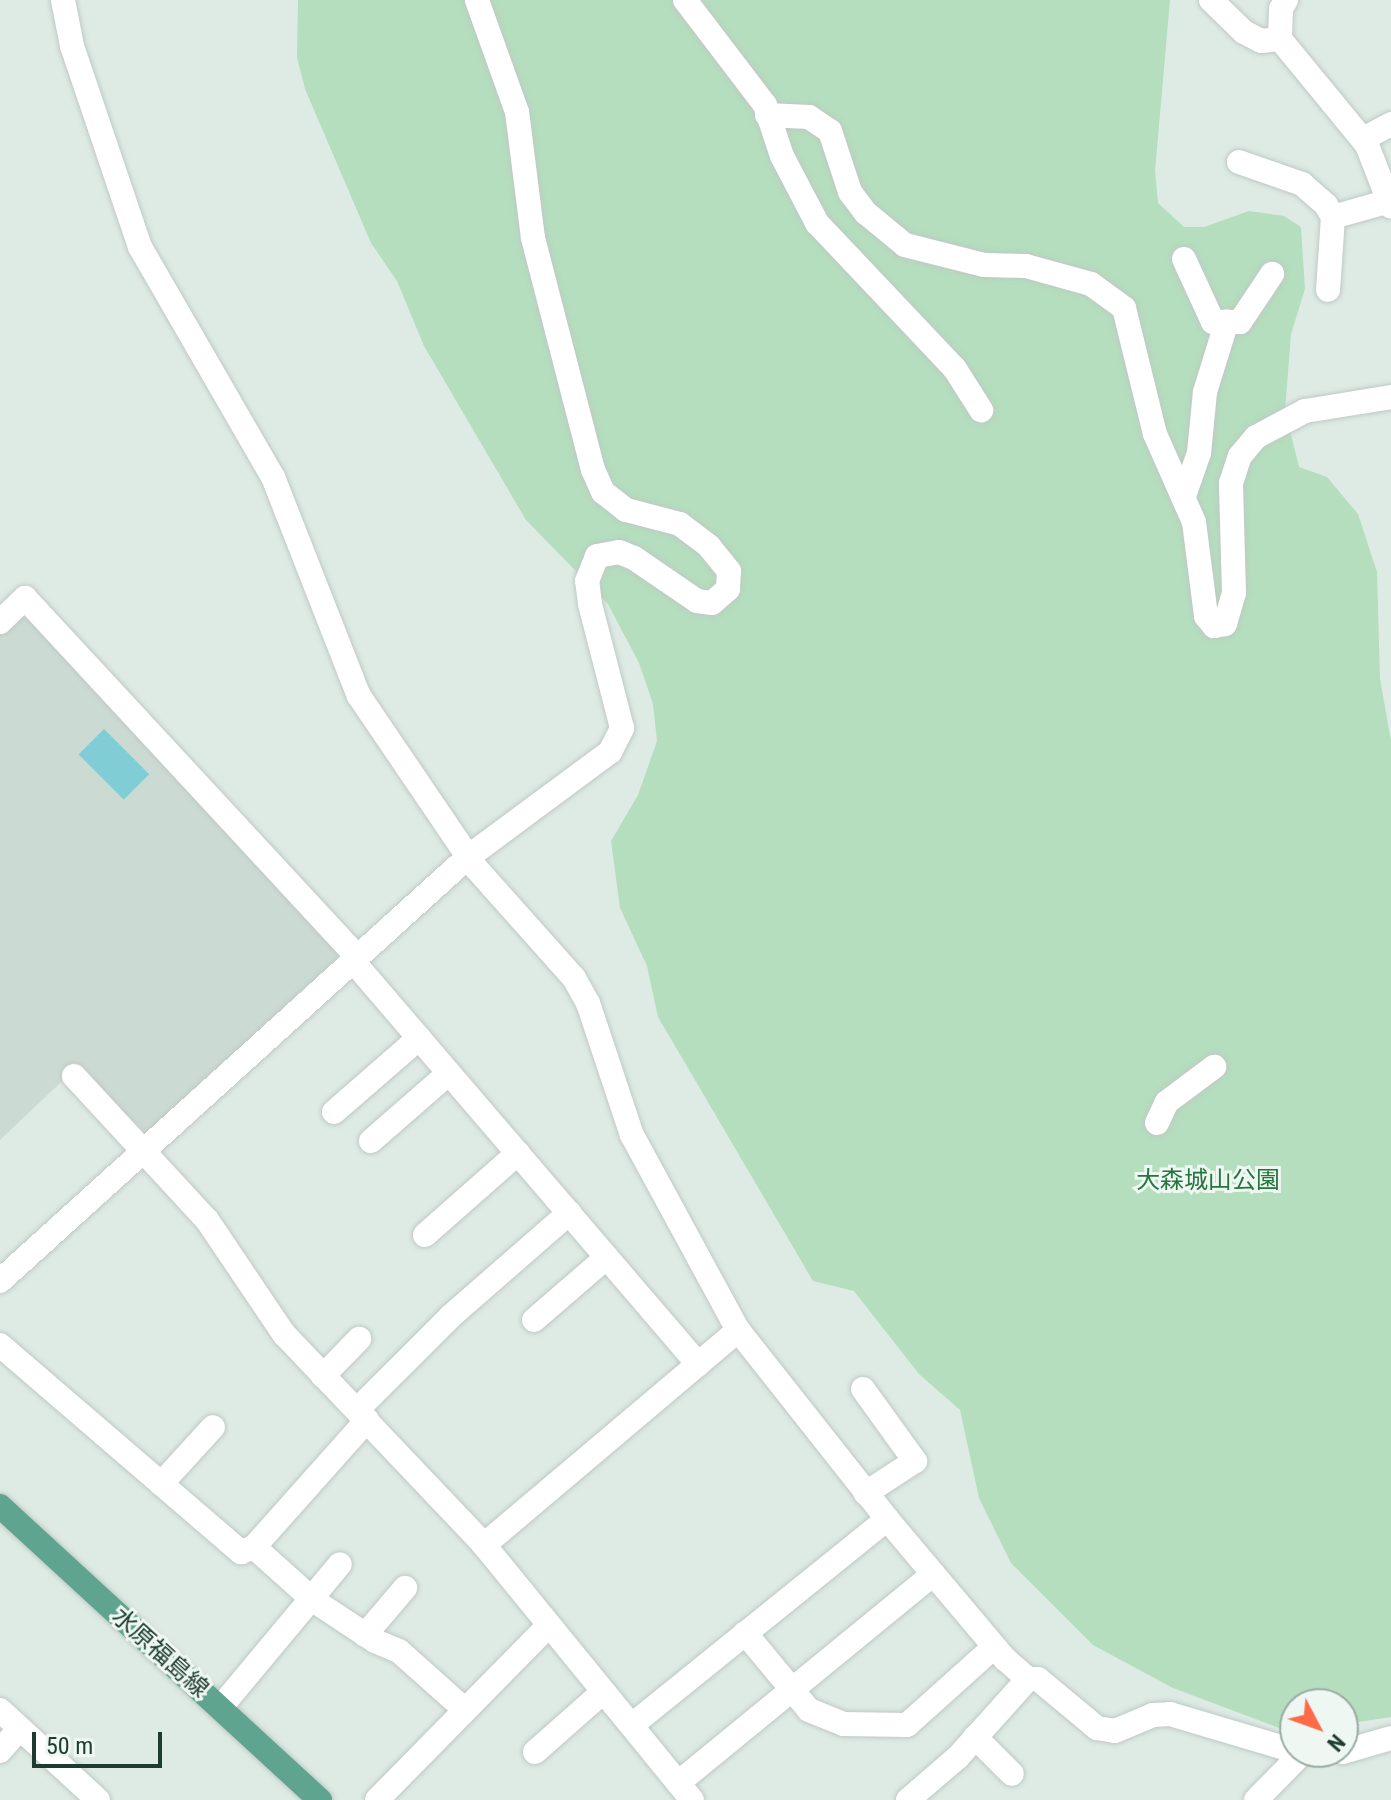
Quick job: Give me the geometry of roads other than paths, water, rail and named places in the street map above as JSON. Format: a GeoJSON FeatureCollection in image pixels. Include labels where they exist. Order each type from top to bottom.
{"type":"FeatureCollection","features":[{"type":"Feature","properties":{"kind":"main road","name":"水原福島線"},"geometry":{"type":"LineString","coordinates":[[0,1506],[316,1799]]}},
{"type":"Feature","properties":{"kind":"street"},"geometry":{"type":"LineString","coordinates":[[63,0],[72,46],[140,247],[273,477],[359,696],[468,857],[574,978],[588,1003],[632,1135],[738,1330],[887,1519],[994,1647],[1028,1679],[1038,1679],[1097,1728],[1115,1731],[1153,1715],[1170,1714],[1279,1746]]}},
{"type":"Feature","properties":{"kind":"street"},"geometry":{"type":"LineString","coordinates":[[0,1281],[140,1149],[468,857],[596,764],[618,741],[618,703],[588,593],[597,556],[619,552],[697,601],[712,603],[722,598],[731,580],[720,556],[690,530],[626,510],[603,492],[593,470],[533,238],[517,112],[477,0]]}},
{"type":"Feature","properties":{"kind":"street"},"geometry":{"type":"LineString","coordinates":[[685,0],[767,115],[817,223],[955,369],[981,410]]}},
{"type":"Feature","properties":{"kind":"street"},"geometry":{"type":"LineString","coordinates":[[1211,0],[1244,32],[1261,41],[1280,39]]}},
{"type":"Feature","properties":{"kind":"street"},"geometry":{"type":"LineString","coordinates":[[1286,0],[1279,17],[1280,39],[1363,139],[1390,204],[1333,217]]}},
{"type":"Feature","properties":{"kind":"street"},"geometry":{"type":"LineString","coordinates":[[767,115],[809,117],[830,131],[850,192],[866,213],[905,245],[984,265],[1026,266],[1091,284],[1124,308],[1151,422],[1184,496],[1198,540],[1206,616],[1221,628],[1228,619],[1236,577],[1231,483],[1240,456],[1256,437],[1305,411],[1391,397]]}},
{"type":"Feature","properties":{"kind":"street"},"geometry":{"type":"LineString","coordinates":[[1363,139],[1391,124]]}},
{"type":"Feature","properties":{"kind":"street"},"geometry":{"type":"LineString","coordinates":[[1239,162],[1302,184],[1333,217],[1328,290]]}},
{"type":"Feature","properties":{"kind":"street"},"geometry":{"type":"LineString","coordinates":[[1184,259],[1213,322],[1240,322],[1272,274]]}},
{"type":"Feature","properties":{"kind":"street"},"geometry":{"type":"LineString","coordinates":[[1184,496],[1199,453],[1205,392],[1227,321]]}},
{"type":"Feature","properties":{"kind":"street"},"geometry":{"type":"LineString","coordinates":[[0,622],[25,598],[355,959],[698,1364]]}},
{"type":"Feature","properties":{"kind":"street"},"geometry":{"type":"LineString","coordinates":[[334,1112],[419,1038]]}},
{"type":"Feature","properties":{"kind":"street"},"geometry":{"type":"LineString","coordinates":[[1157,1123],[1167,1102],[1214,1067]]}},
{"type":"Feature","properties":{"kind":"street"},"geometry":{"type":"LineString","coordinates":[[371,1141],[449,1073]]}},
{"type":"Feature","properties":{"kind":"street"},"geometry":{"type":"LineString","coordinates":[[74,1076],[207,1220],[284,1334],[484,1545],[685,1791],[791,1690],[933,1574]]}},
{"type":"Feature","properties":{"kind":"street"},"geometry":{"type":"LineString","coordinates":[[425,1235],[518,1153]]}},
{"type":"Feature","properties":{"kind":"street"},"geometry":{"type":"LineString","coordinates":[[0,1345],[241,1552],[254,1547],[362,1415],[451,1316],[569,1213]]}},
{"type":"Feature","properties":{"kind":"street"},"geometry":{"type":"LineString","coordinates":[[534,1320],[607,1257]]}},
{"type":"Feature","properties":{"kind":"street"},"geometry":{"type":"LineString","coordinates":[[484,1545],[738,1330]]}},
{"type":"Feature","properties":{"kind":"street"},"geometry":{"type":"LineString","coordinates":[[323,1376],[359,1339]]}},
{"type":"Feature","properties":{"kind":"street"},"geometry":{"type":"LineString","coordinates":[[863,1389],[915,1461],[866,1493]]}},
{"type":"Feature","properties":{"kind":"street"},"geometry":{"type":"LineString","coordinates":[[161,1484],[213,1427]]}},
{"type":"Feature","properties":{"kind":"street"},"geometry":{"type":"LineString","coordinates":[[632,1725],[887,1519]]}},
{"type":"Feature","properties":{"kind":"street"},"geometry":{"type":"LineString","coordinates":[[254,1547],[313,1600],[365,1635],[399,1651],[464,1709]]}},
{"type":"Feature","properties":{"kind":"street"},"geometry":{"type":"LineString","coordinates":[[220,1708],[340,1564]]}},
{"type":"Feature","properties":{"kind":"street"},"geometry":{"type":"LineString","coordinates":[[365,1635],[405,1588]]}},
{"type":"Feature","properties":{"kind":"street"},"geometry":{"type":"LineString","coordinates":[[377,1800],[548,1626]]}},
{"type":"Feature","properties":{"kind":"street"},"geometry":{"type":"LineString","coordinates":[[745,1633],[809,1710],[833,1722],[907,1725],[994,1647]]}},
{"type":"Feature","properties":{"kind":"street"},"geometry":{"type":"LineString","coordinates":[[908,1800],[975,1737],[1028,1679]]}},
{"type":"Feature","properties":{"kind":"street"},"geometry":{"type":"LineString","coordinates":[[535,1752],[603,1692]]}},
{"type":"Feature","properties":{"kind":"street"},"geometry":{"type":"LineString","coordinates":[[0,1710],[98,1800]]}},
{"type":"Feature","properties":{"kind":"street"},"geometry":{"type":"LineString","coordinates":[[0,1751],[20,1728]]}},
{"type":"Feature","properties":{"kind":"street"},"geometry":{"type":"LineString","coordinates":[[975,1737],[1012,1774]]}},
{"type":"Feature","properties":{"kind":"street"},"geometry":{"type":"LineString","coordinates":[[1359,1747],[1391,1738]]}},
{"type":"Feature","properties":{"kind":"street"},"geometry":{"type":"LineString","coordinates":[[1256,1800],[1284,1768]]}},
{"type":"Feature","properties":{"kind":"water"},"geometry":{"type":"Polygon","coordinates":[[[104,729],[149,774],[124,800],[79,754],[104,729]]]}},
{"type":"Feature","properties":{"kind":"park label","name":"大森城山公園"},"geometry":{"type":"Point","coordinates":[1208,1181]}}]}
